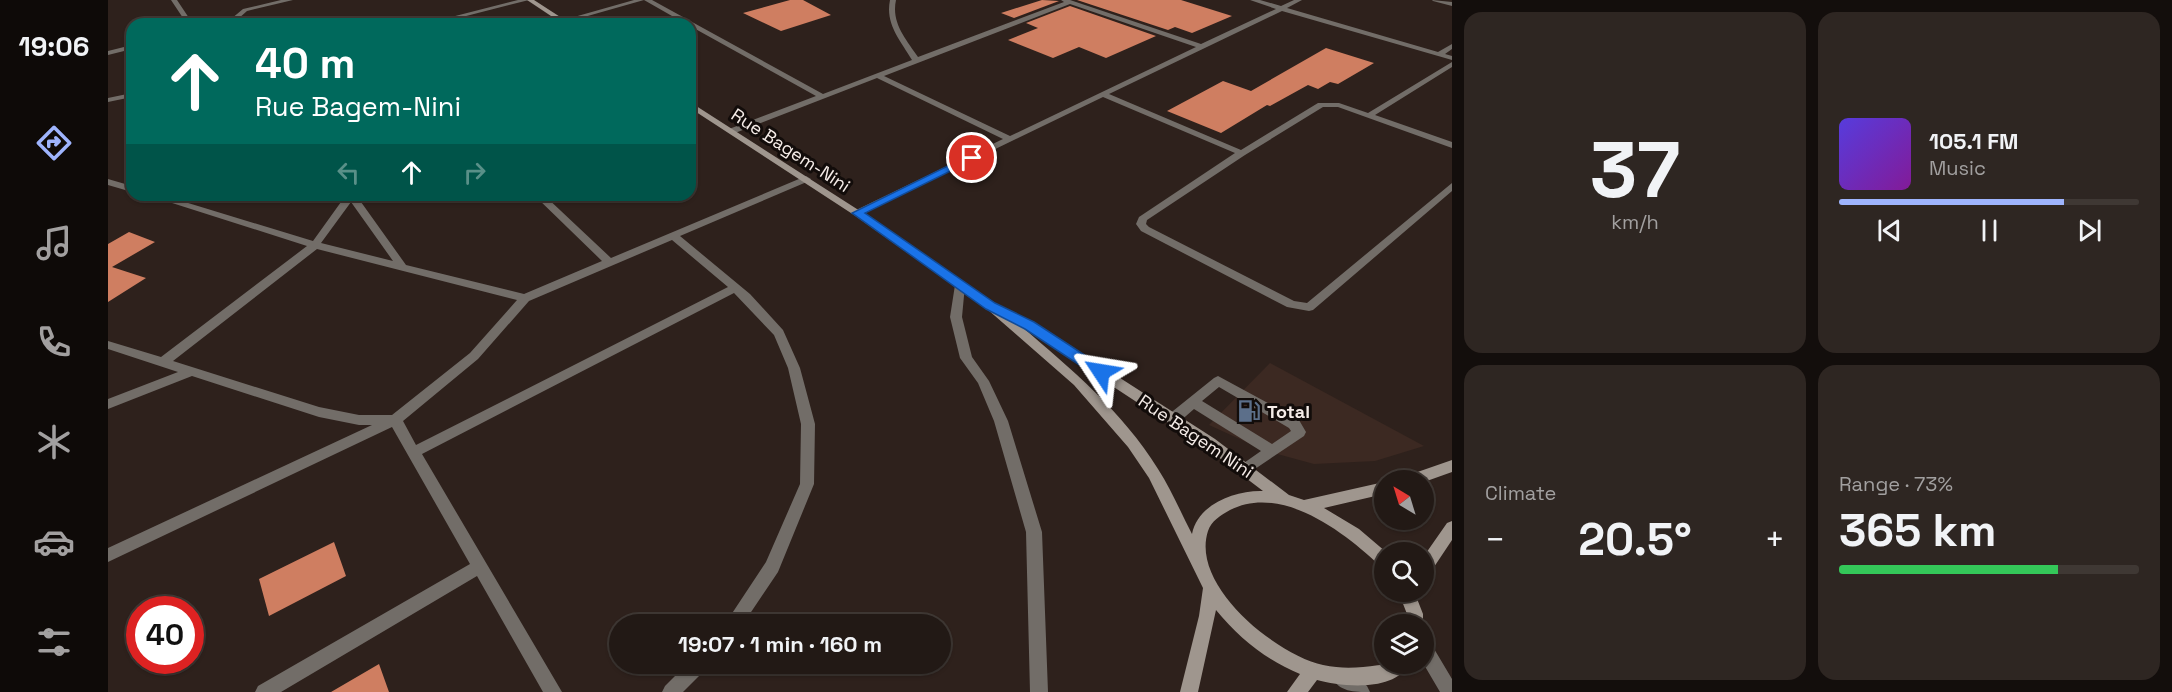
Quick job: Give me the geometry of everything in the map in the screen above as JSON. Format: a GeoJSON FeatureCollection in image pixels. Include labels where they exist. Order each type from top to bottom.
{"type":"FeatureCollection","features":[{"type":"Feature","properties":{"kind":"street"},"geometry":{"type":"LineString","coordinates":[[174,0],[186,18]]}},
{"type":"Feature","properties":{"kind":"street"},"geometry":{"type":"LineString","coordinates":[[235,18],[245,10],[290,0]]}},
{"type":"Feature","properties":{"kind":"street"},"geometry":{"type":"LineString","coordinates":[[452,18],[525,0]]}},
{"type":"Feature","properties":{"kind":"street"},"geometry":{"type":"LineString","coordinates":[[530,0],[559,18]]}},
{"type":"Feature","properties":{"kind":"street"},"geometry":{"type":"LineString","coordinates":[[580,18],[641,0]]}},
{"type":"Feature","properties":{"kind":"street"},"geometry":{"type":"LineString","coordinates":[[647,0],[680,18]]}},
{"type":"Feature","properties":{"kind":"street"},"geometry":{"type":"LineString","coordinates":[[893,0],[889,11],[891,22],[916,60]]}},
{"type":"Feature","properties":{"kind":"street"},"geometry":{"type":"LineString","coordinates":[[1253,0],[1452,58]]}},
{"type":"Feature","properties":{"kind":"street"},"geometry":{"type":"LineString","coordinates":[[857,213],[1299,0]]}},
{"type":"Feature","properties":{"kind":"street"},"geometry":{"type":"LineString","coordinates":[[1435,0],[1452,4]]}},
{"type":"Feature","properties":{"kind":"street"},"geometry":{"type":"LineString","coordinates":[[732,131],[1067,1],[1202,47]]}},
{"type":"Feature","properties":{"kind":"street"},"geometry":{"type":"LineString","coordinates":[[696,27],[821,96]]}},
{"type":"Feature","properties":{"kind":"street"},"geometry":{"type":"LineString","coordinates":[[1439,54],[1452,46]]}},
{"type":"Feature","properties":{"kind":"street"},"geometry":{"type":"LineString","coordinates":[[108,53],[126,48]]}},
{"type":"Feature","properties":{"kind":"street"},"geometry":{"type":"LineString","coordinates":[[1368,116],[1452,64]]}},
{"type":"Feature","properties":{"kind":"street"},"geometry":{"type":"LineString","coordinates":[[878,76],[1010,139]]}},
{"type":"Feature","properties":{"kind":"street"},"geometry":{"type":"LineString","coordinates":[[1104,95],[1242,153]]}},
{"type":"Feature","properties":{"kind":"street"},"geometry":{"type":"LineString","coordinates":[[108,100],[126,96]]}},
{"type":"Feature","properties":{"kind":"street"},"geometry":{"type":"LineString","coordinates":[[1452,145],[1339,105],[1320,105],[1142,219],[1141,224],[1145,229],[1300,307],[1309,307],[1452,186]]}},
{"type":"Feature","properties":{"kind":"street","name":"Rue Bagem-Nini"},"geometry":{"type":"LineString","coordinates":[[696,108],[857,213],[991,306]]}},
{"type":"Feature","properties":{"kind":"street"},"geometry":{"type":"LineString","coordinates":[[108,555],[395,420],[474,356],[525,298],[806,179]]}},
{"type":"Feature","properties":{"kind":"street"},"geometry":{"type":"LineString","coordinates":[[108,182],[126,187]]}},
{"type":"Feature","properties":{"kind":"street"},"geometry":{"type":"LineString","coordinates":[[172,201],[315,245],[525,298]]}},
{"type":"Feature","properties":{"kind":"street"},"geometry":{"type":"LineString","coordinates":[[162,363],[315,245],[347,201]]}},
{"type":"Feature","properties":{"kind":"street"},"geometry":{"type":"LineString","coordinates":[[355,201],[403,268]]}},
{"type":"Feature","properties":{"kind":"street"},"geometry":{"type":"LineString","coordinates":[[545,201],[610,263]]}},
{"type":"Feature","properties":{"kind":"street"},"geometry":{"type":"LineString","coordinates":[[674,236],[735,288],[779,333],[794,368],[808,424],[807,484],[772,567],[740,614]]}},
{"type":"Feature","properties":{"kind":"street"},"geometry":{"type":"LineString","coordinates":[[960,285],[956,317],[966,358],[983,381],[1001,420],[1034,532],[1039,692]]}},
{"type":"Feature","properties":{"kind":"street"},"geometry":{"type":"LineString","coordinates":[[414,452],[735,288]]}},
{"type":"Feature","properties":{"kind":"street","name":"Rue Bagem Nini"},"geometry":{"type":"LineString","coordinates":[[991,306],[1029,325],[1173,419],[1246,469],[1285,500]]}},
{"type":"Feature","properties":{"kind":"street","name":"Rue Bagem Nini"},"geometry":{"type":"LineString","coordinates":[[991,306],[1078,382],[1132,443],[1174,510],[1210,590],[1235,622],[1272,651],[1314,671],[1341,677],[1370,677],[1379,674]]}},
{"type":"Feature","properties":{"kind":"street"},"geometry":{"type":"LineString","coordinates":[[108,345],[319,412],[359,420],[395,420]]}},
{"type":"Feature","properties":{"kind":"street"},"geometry":{"type":"LineString","coordinates":[[108,404],[190,372]]}},
{"type":"Feature","properties":{"kind":"street"},"geometry":{"type":"LineString","coordinates":[[1173,419],[1218,381],[1294,424],[1299,432],[1246,469]]}},
{"type":"Feature","properties":{"kind":"street"},"geometry":{"type":"LineString","coordinates":[[1192,402],[1272,452]]}},
{"type":"Feature","properties":{"kind":"street"},"geometry":{"type":"LineString","coordinates":[[395,420],[553,692]]}},
{"type":"Feature","properties":{"kind":"street"},"geometry":{"type":"LineString","coordinates":[[1434,472],[1452,466]]}},
{"type":"Feature","properties":{"kind":"street"},"geometry":{"type":"LineString","coordinates":[[1303,506],[1374,490]]}},
{"type":"Feature","properties":{"kind":"street"},"geometry":{"type":"LineString","coordinates":[[1199,564],[1198,541],[1204,523],[1217,509],[1235,500],[1259,498],[1285,500],[1303,506],[1344,526],[1374,550]]}},
{"type":"Feature","properties":{"kind":"street"},"geometry":{"type":"LineString","coordinates":[[1434,554],[1452,528]]}},
{"type":"Feature","properties":{"kind":"street"},"geometry":{"type":"LineString","coordinates":[[264,692],[481,566]]}},
{"type":"Feature","properties":{"kind":"street"},"geometry":{"type":"LineString","coordinates":[[1189,692],[1207,616],[1210,590]]}},
{"type":"Feature","properties":{"kind":"street"},"geometry":{"type":"LineString","coordinates":[[1434,665],[1450,692]]}},
{"type":"Feature","properties":{"kind":"street"},"geometry":{"type":"LineString","coordinates":[[1296,692],[1314,671]]}},
{"type":"Feature","properties":{"kind":"street"},"geometry":{"type":"LineString","coordinates":[[671,692],[689,674]]}},
{"type":"Feature","properties":{"kind":"street"},"geometry":{"type":"LineString","coordinates":[[1341,677],[1361,692]]}},
{"type":"Feature","properties":{"kind":"shaded area"},"geometry":{"type":"Polygon","coordinates":[[[1270,363],[1424,446],[1375,461],[1314,464],[1266,451],[1209,425],[1270,363]]]}},
{"type":"Feature","properties":{"kind":"building"},"geometry":{"type":"Polygon","coordinates":[[[790,0],[803,0],[831,15],[781,31],[743,13],[790,0]]]}},
{"type":"Feature","properties":{"kind":"building"},"geometry":{"type":"Polygon","coordinates":[[[1042,0],[1059,1],[1014,18],[1001,13],[1042,0]]]}},
{"type":"Feature","properties":{"kind":"building"},"geometry":{"type":"Polygon","coordinates":[[[1077,0],[1181,0],[1232,16],[1192,33],[1175,27],[1168,30],[1077,0]]]}},
{"type":"Feature","properties":{"kind":"building"},"geometry":{"type":"Polygon","coordinates":[[[1070,6],[1156,36],[1106,58],[1079,47],[1053,58],[1008,40],[1038,28],[1026,23],[1070,6]]]}},
{"type":"Feature","properties":{"kind":"building"},"geometry":{"type":"Polygon","coordinates":[[[1326,48],[1374,63],[1338,84],[1330,82],[1318,89],[1308,85],[1270,106],[1267,105],[1221,133],[1167,111],[1223,81],[1251,91],[1326,48]]]}},
{"type":"Feature","properties":{"kind":"building"},"geometry":{"type":"Polygon","coordinates":[[[129,232],[155,242],[112,267],[146,278],[108,302],[108,244],[129,232]]]}},
{"type":"Feature","properties":{"kind":"building"},"geometry":{"type":"Polygon","coordinates":[[[334,542],[346,576],[269,616],[259,579],[334,542]]]}},
{"type":"Feature","properties":{"kind":"building"},"geometry":{"type":"Polygon","coordinates":[[[379,664],[389,692],[331,692],[379,664]]]}},
{"type":"Feature","properties":{"kind":"place","name":"Total"},"geometry":{"type":"Point","coordinates":[1249,411]}},
{"type":"Feature","properties":{"kind":"route"},"geometry":{"type":"LineString","coordinates":[[972,158],[857,213],[991,306],[1029,325],[1101,372]]}}]}
